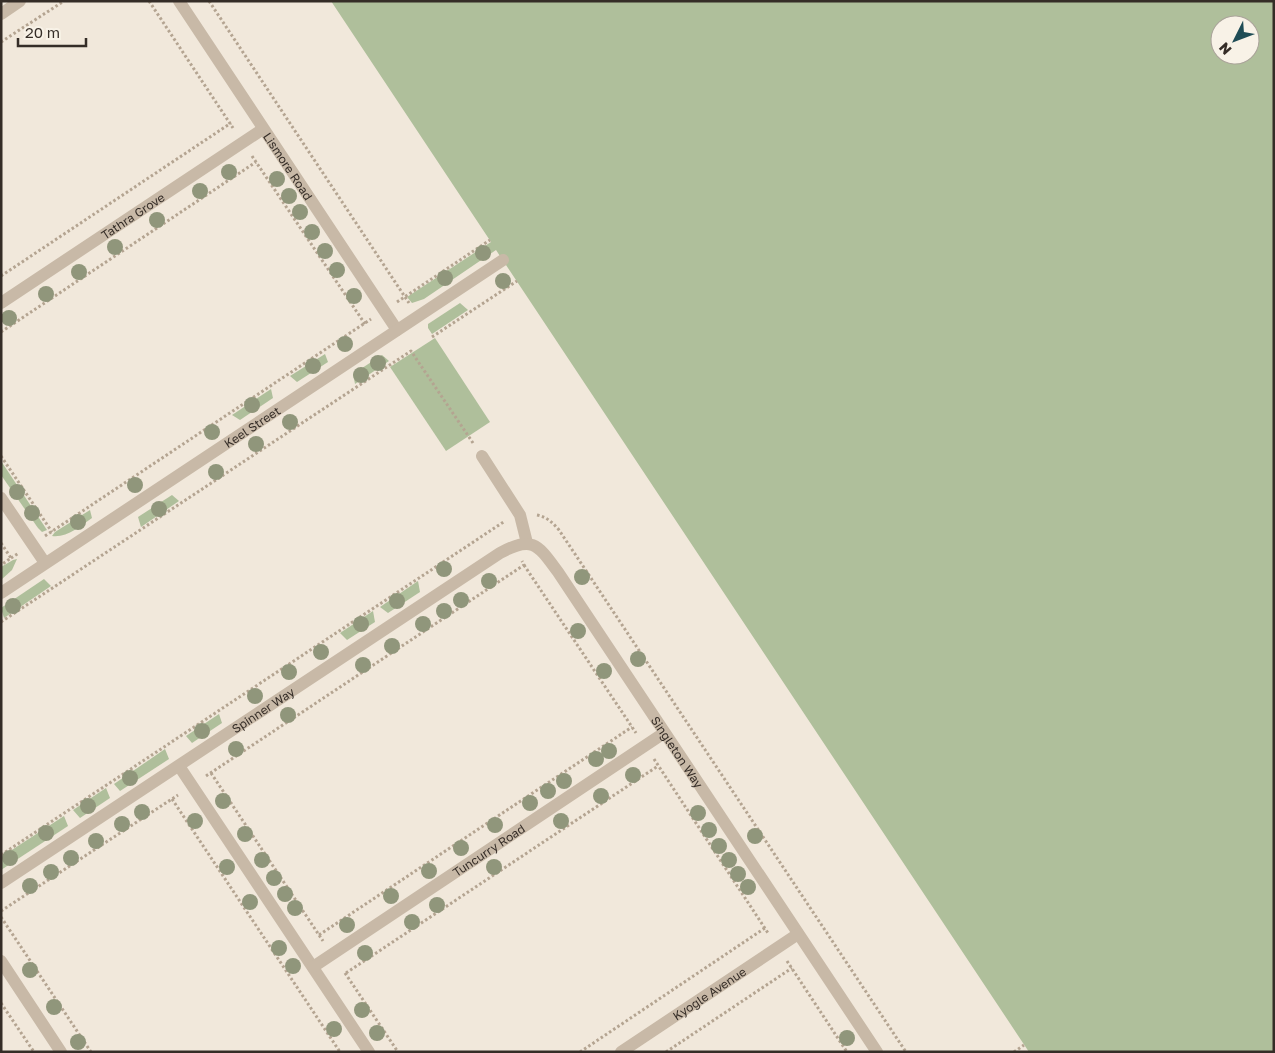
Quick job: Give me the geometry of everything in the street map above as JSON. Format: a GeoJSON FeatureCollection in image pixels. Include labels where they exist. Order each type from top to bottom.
{"type":"FeatureCollection","features":[{"type":"Feature","properties":{"kind":"street"},"geometry":{"type":"LineString","coordinates":[[1,14],[20,1]]}},
{"type":"Feature","properties":{"kind":"street","name":"Lismore Road"},"geometry":{"type":"LineString","coordinates":[[179,1],[262,129],[397,330]]}},
{"type":"Feature","properties":{"kind":"street","name":"Tathra Grove"},"geometry":{"type":"LineString","coordinates":[[1,303],[262,129]]}},
{"type":"Feature","properties":{"kind":"street","name":"Keel Street"},"geometry":{"type":"LineString","coordinates":[[1,593],[503,260]]}},
{"type":"Feature","properties":{"kind":"street"},"geometry":{"type":"LineString","coordinates":[[482,456],[520,515],[527,543]]}},
{"type":"Feature","properties":{"kind":"street"},"geometry":{"type":"LineString","coordinates":[[1,498],[44,563]]}},
{"type":"Feature","properties":{"kind":"street","name":"Spinner Way"},"geometry":{"type":"LineString","coordinates":[[1,883],[492,558],[512,546],[527,543]]}},
{"type":"Feature","properties":{"kind":"street","name":"Singleton Way"},"geometry":{"type":"LineString","coordinates":[[527,543],[540,548],[558,572],[877,1052]]}},
{"type":"Feature","properties":{"kind":"street","name":"Tuncurry Road"},"geometry":{"type":"LineString","coordinates":[[313,967],[664,733]]}},
{"type":"Feature","properties":{"kind":"street"},"geometry":{"type":"LineString","coordinates":[[179,766],[369,1052]]}},
{"type":"Feature","properties":{"kind":"street","name":"Kyogle Avenue"},"geometry":{"type":"LineString","coordinates":[[621,1052],[798,934]]}},
{"type":"Feature","properties":{"kind":"street"},"geometry":{"type":"LineString","coordinates":[[1,961],[61,1052]]}},
{"type":"Feature","properties":{"kind":"path"},"geometry":{"type":"LineString","coordinates":[[1,42],[64,1]]}},
{"type":"Feature","properties":{"kind":"path"},"geometry":{"type":"LineString","coordinates":[[149,1],[365,324]]}},
{"type":"Feature","properties":{"kind":"path"},"geometry":{"type":"LineString","coordinates":[[208,1],[418,316]]}},
{"type":"Feature","properties":{"kind":"path"},"geometry":{"type":"LineString","coordinates":[[1,276],[231,124]]}},
{"type":"Feature","properties":{"kind":"path"},"geometry":{"type":"LineString","coordinates":[[1,332],[256,162]]}},
{"type":"Feature","properties":{"kind":"path"},"geometry":{"type":"LineString","coordinates":[[1,564],[490,240]]}},
{"type":"Feature","properties":{"kind":"path"},"geometry":{"type":"LineString","coordinates":[[432,337],[517,281]]}},
{"type":"Feature","properties":{"kind":"path"},"geometry":{"type":"LineString","coordinates":[[1,622],[411,350],[482,456]]}},
{"type":"Feature","properties":{"kind":"path"},"geometry":{"type":"LineString","coordinates":[[1,456],[52,532]]}},
{"type":"Feature","properties":{"kind":"path"},"geometry":{"type":"LineString","coordinates":[[1,856],[498,525],[520,515],[532,514],[542,516],[551,521],[559,530],[906,1052]]}},
{"type":"Feature","properties":{"kind":"path"},"geometry":{"type":"LineString","coordinates":[[498,525],[847,1052]]}},
{"type":"Feature","properties":{"kind":"path"},"geometry":{"type":"LineString","coordinates":[[1,543],[11,558]]}},
{"type":"Feature","properties":{"kind":"path"},"geometry":{"type":"LineString","coordinates":[[1,911],[524,565]]}},
{"type":"Feature","properties":{"kind":"path"},"geometry":{"type":"LineString","coordinates":[[319,935],[632,727]]}},
{"type":"Feature","properties":{"kind":"path"},"geometry":{"type":"LineString","coordinates":[[346,974],[658,766]]}},
{"type":"Feature","properties":{"kind":"path"},"geometry":{"type":"LineString","coordinates":[[211,773],[398,1052]]}},
{"type":"Feature","properties":{"kind":"path"},"geometry":{"type":"LineString","coordinates":[[172,799],[340,1052]]}},
{"type":"Feature","properties":{"kind":"path"},"geometry":{"type":"LineString","coordinates":[[1,917],[91,1052]]}},
{"type":"Feature","properties":{"kind":"path"},"geometry":{"type":"LineString","coordinates":[[580,1052],[765,928]]}},
{"type":"Feature","properties":{"kind":"path"},"geometry":{"type":"LineString","coordinates":[[666,1052],[792,968]]}},
{"type":"Feature","properties":{"kind":"path"},"geometry":{"type":"LineString","coordinates":[[1,1003],[34,1052]]}},
{"type":"Feature","properties":{"kind":"path"},"geometry":{"type":"LineString","coordinates":[[1014,1052],[1024,1045]]}},
{"type":"Feature","properties":{"kind":"green space"},"geometry":{"type":"Polygon","coordinates":[[[331,1],[1274,1],[1274,1052],[1029,1052],[496,250],[424,299],[412,303],[407,297],[491,242],[331,1]]]}},
{"type":"Feature","properties":{"kind":"green space"},"geometry":{"type":"Polygon","coordinates":[[[460,303],[468,310],[432,334],[428,324],[460,303]]]}},
{"type":"Feature","properties":{"kind":"green space"},"geometry":{"type":"Polygon","coordinates":[[[435,338],[490,422],[446,451],[390,367],[435,338]]]}},
{"type":"Feature","properties":{"kind":"green space"},"geometry":{"type":"Polygon","coordinates":[[[325,354],[328,362],[297,382],[290,376],[325,354]]]}},
{"type":"Feature","properties":{"kind":"green space"},"geometry":{"type":"Polygon","coordinates":[[[382,355],[389,361],[355,384],[353,374],[382,355]]]}},
{"type":"Feature","properties":{"kind":"green space"},"geometry":{"type":"Polygon","coordinates":[[[271,389],[273,398],[240,420],[232,415],[271,389]]]}},
{"type":"Feature","properties":{"kind":"green space"},"geometry":{"type":"Polygon","coordinates":[[[1,461],[47,530],[42,532],[38,528],[1,475],[1,461]]]}},
{"type":"Feature","properties":{"kind":"green space"},"geometry":{"type":"Polygon","coordinates":[[[172,495],[179,501],[141,527],[138,517],[172,495]]]}},
{"type":"Feature","properties":{"kind":"green space"},"geometry":{"type":"Polygon","coordinates":[[[90,510],[92,518],[78,528],[63,535],[52,536],[55,532],[90,510]]]}},
{"type":"Feature","properties":{"kind":"green space"},"geometry":{"type":"Polygon","coordinates":[[[17,559],[12,570],[1,580],[1,567],[17,559]]]}},
{"type":"Feature","properties":{"kind":"green space"},"geometry":{"type":"Polygon","coordinates":[[[44,579],[51,586],[4,618],[1,608],[44,579]]]}},
{"type":"Feature","properties":{"kind":"green space"},"geometry":{"type":"Polygon","coordinates":[[[418,581],[420,592],[388,613],[380,607],[418,581]]]}},
{"type":"Feature","properties":{"kind":"green space"},"geometry":{"type":"Polygon","coordinates":[[[373,611],[375,622],[347,640],[340,633],[373,611]]]}},
{"type":"Feature","properties":{"kind":"green space"},"geometry":{"type":"Polygon","coordinates":[[[219,714],[222,723],[192,743],[186,736],[219,714]]]}},
{"type":"Feature","properties":{"kind":"green space"},"geometry":{"type":"Polygon","coordinates":[[[165,749],[169,759],[120,791],[114,784],[165,749]]]}},
{"type":"Feature","properties":{"kind":"green space"},"geometry":{"type":"Polygon","coordinates":[[[106,788],[110,798],[80,818],[73,810],[106,788]]]}},
{"type":"Feature","properties":{"kind":"green space"},"geometry":{"type":"Polygon","coordinates":[[[64,816],[68,826],[1,870],[1,857],[64,816]]]}}]}
